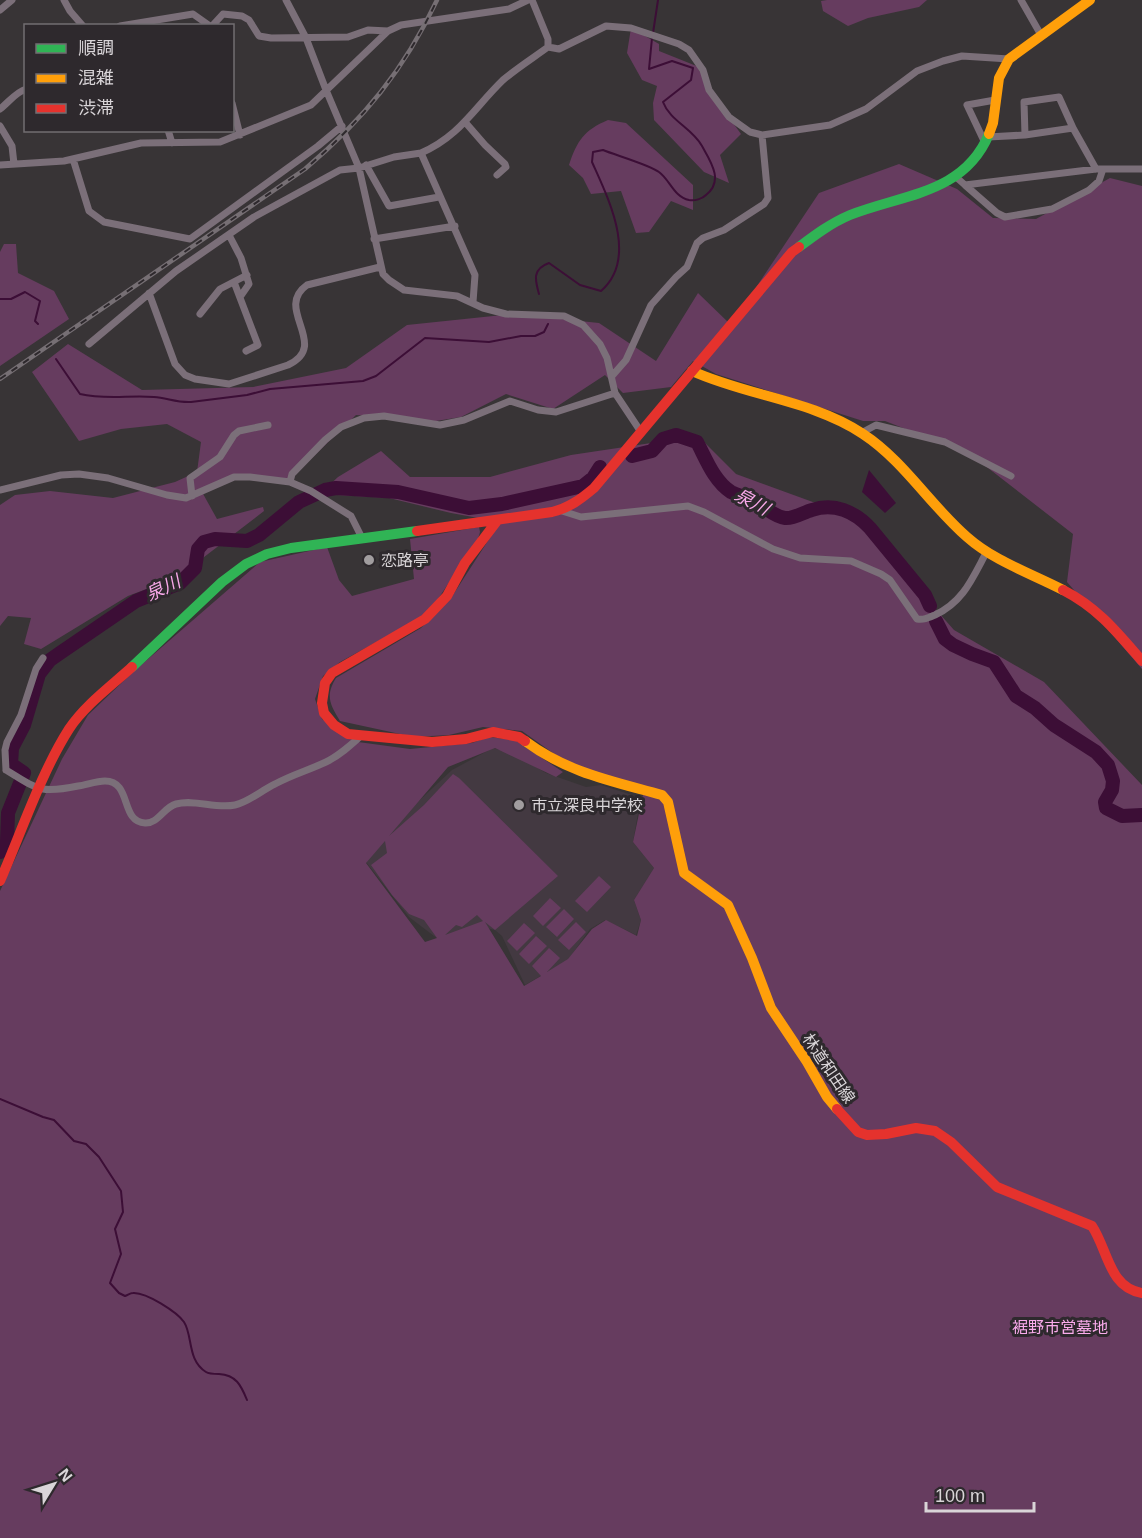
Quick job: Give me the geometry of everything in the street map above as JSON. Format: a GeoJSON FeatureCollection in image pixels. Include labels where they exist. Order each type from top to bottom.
{"type":"FeatureCollection","features":[{"type":"Feature","properties":{"kind":"street"},"geometry":{"type":"LineString","coordinates":[[0,10],[12,0]]}},
{"type":"Feature","properties":{"kind":"street"},"geometry":{"type":"LineString","coordinates":[[64,0],[81,24]]}},
{"type":"Feature","properties":{"kind":"street"},"geometry":{"type":"LineString","coordinates":[[286,0],[306,38],[342,126],[363,166],[389,206],[439,197]]}},
{"type":"Feature","properties":{"kind":"street"},"geometry":{"type":"LineString","coordinates":[[0,165],[73,159],[141,143],[220,142],[306,108],[388,31],[401,25],[509,9],[530,0],[548,39],[548,47]]}},
{"type":"Feature","properties":{"kind":"street"},"geometry":{"type":"LineString","coordinates":[[1021,0],[1041,35]]}},
{"type":"Feature","properties":{"kind":"street"},"geometry":{"type":"LineString","coordinates":[[0,881],[34,787],[61,741],[81,714],[222,582],[246,564],[291,548],[562,511],[594,488],[792,252],[813,236],[850,215],[929,190],[956,177],[969,167],[986,140],[993,123],[999,78],[1009,59],[1090,0]]}},
{"type":"Feature","properties":{"kind":"street"},"geometry":{"type":"LineString","coordinates":[[132,24],[193,14],[208,24]]}},
{"type":"Feature","properties":{"kind":"street"},"geometry":{"type":"LineString","coordinates":[[213,24],[223,14],[242,16],[249,20],[258,36],[270,38],[348,36],[375,29],[388,31]]}},
{"type":"Feature","properties":{"kind":"street"},"geometry":{"type":"LineString","coordinates":[[89,344],[176,271],[254,217],[340,170],[421,153],[443,142],[465,122],[502,81],[548,47],[559,49],[606,26],[631,28],[680,44],[689,50],[703,70],[707,87],[729,117],[750,132],[762,135],[830,125],[866,109],[917,71],[943,61],[962,56],[1009,59]]}},
{"type":"Feature","properties":{"kind":"street"},"geometry":{"type":"LineString","coordinates":[[0,108],[12,100],[18,92],[24,90]]}},
{"type":"Feature","properties":{"kind":"street"},"geometry":{"type":"LineString","coordinates":[[956,177],[997,213],[1005,217],[1052,209],[1089,190],[1099,181],[1100,169],[1073,128],[1059,97],[1024,102],[1025,135]]}},
{"type":"Feature","properties":{"kind":"street"},"geometry":{"type":"LineString","coordinates":[[986,140],[967,105],[995,100]]}},
{"type":"Feature","properties":{"kind":"street"},"geometry":{"type":"LineString","coordinates":[[234,111],[240,135]]}},
{"type":"Feature","properties":{"kind":"street"},"geometry":{"type":"LineString","coordinates":[[465,122],[485,146],[505,164],[506,167],[496,175]]}},
{"type":"Feature","properties":{"kind":"street"},"geometry":{"type":"LineString","coordinates":[[0,126],[12,146],[14,164]]}},
{"type":"Feature","properties":{"kind":"street"},"geometry":{"type":"LineString","coordinates":[[73,159],[89,211],[93,216],[104,222],[190,238],[300,160],[342,126]]}},
{"type":"Feature","properties":{"kind":"street"},"geometry":{"type":"LineString","coordinates":[[986,140],[1073,128]]}},
{"type":"Feature","properties":{"kind":"street"},"geometry":{"type":"LineString","coordinates":[[169,132],[172,143]]}},
{"type":"Feature","properties":{"kind":"street"},"geometry":{"type":"LineString","coordinates":[[612,376],[626,360],[651,305],[687,267],[697,243],[703,238],[724,230],[764,204],[768,198],[762,135]]}},
{"type":"Feature","properties":{"kind":"street"},"geometry":{"type":"LineString","coordinates":[[421,153],[476,275],[473,302]]}},
{"type":"Feature","properties":{"kind":"street"},"geometry":{"type":"LineString","coordinates":[[363,166],[380,267],[389,280],[404,290],[416,293],[447,294],[506,314],[564,316],[583,325],[600,344],[612,376],[615,393],[641,432]]}},
{"type":"Feature","properties":{"kind":"street"},"geometry":{"type":"LineString","coordinates":[[965,185],[1100,169],[1142,169]]}},
{"type":"Feature","properties":{"kind":"street"},"geometry":{"type":"LineString","coordinates":[[374,239],[455,226]]}},
{"type":"Feature","properties":{"kind":"street"},"geometry":{"type":"LineString","coordinates":[[229,235],[249,284],[240,297]]}},
{"type":"Feature","properties":{"kind":"street"},"geometry":{"type":"LineString","coordinates":[[149,293],[175,364],[185,375],[195,379],[229,384],[288,365],[297,361],[303,354],[306,345],[295,304],[298,291],[307,285],[380,267]]}},
{"type":"Feature","properties":{"kind":"street"},"geometry":{"type":"LineString","coordinates":[[200,314],[220,289],[247,275]]}},
{"type":"Feature","properties":{"kind":"street"},"geometry":{"type":"LineString","coordinates":[[234,282],[258,345],[246,351]]}},
{"type":"Feature","properties":{"kind":"street"},"geometry":{"type":"LineString","coordinates":[[692,371],[710,381],[826,415],[863,432],[911,478],[967,538],[986,553],[1009,566],[1086,603],[1105,620],[1142,661]]}},
{"type":"Feature","properties":{"kind":"street"},"geometry":{"type":"LineString","coordinates":[[290,483],[292,474],[325,440],[341,427],[364,418],[384,416],[440,425],[464,420],[510,401],[538,410],[556,412],[615,393]]}},
{"type":"Feature","properties":{"kind":"street"},"geometry":{"type":"LineString","coordinates":[[192,496],[190,478],[220,457],[234,435],[246,428],[268,425]]}},
{"type":"Feature","properties":{"kind":"street"},"geometry":{"type":"LineString","coordinates":[[863,432],[876,425],[945,442],[1011,476]]}},
{"type":"Feature","properties":{"kind":"street"},"geometry":{"type":"LineString","coordinates":[[0,490],[61,475],[79,474],[108,478],[177,497],[192,496],[236,477],[290,483],[311,491],[351,516],[362,538]]}},
{"type":"Feature","properties":{"kind":"street"},"geometry":{"type":"LineString","coordinates":[[562,511],[581,518],[688,506],[704,512],[773,549],[800,558],[851,561],[881,574],[890,580],[917,619],[922,620],[952,606],[964,593],[986,553]]}},
{"type":"Feature","properties":{"kind":"street","name":"林道和田線"},"geometry":{"type":"LineString","coordinates":[[497,520],[465,563],[447,596],[425,619],[332,673],[325,683],[322,703],[324,713],[334,725],[348,734],[432,742],[466,739],[493,732],[519,737],[542,754],[571,769],[662,795],[668,802],[684,873],[728,905],[771,1008],[807,1062],[827,1098],[858,1131],[864,1135],[878,1136],[916,1129],[936,1131],[957,1148],[987,1180],[998,1187],[1092,1226],[1099,1233],[1108,1264],[1124,1287],[1135,1293],[1142,1293]]}},
{"type":"Feature","properties":{"kind":"street"},"geometry":{"type":"LineString","coordinates":[[43,658],[36,669],[21,715],[7,742],[3,771],[34,787],[60,790],[105,781],[118,784],[123,791],[131,814],[138,821],[146,823],[154,821],[176,804],[191,802],[218,806],[244,802],[277,783],[328,761],[362,735]]}},
{"type":"Feature","properties":{"kind":"shaded area"},"geometry":{"type":"Polygon","coordinates":[[[869,470],[896,503],[885,513],[862,492],[869,470]]]}},
{"type":"Feature","properties":{"kind":"shaded area"},"geometry":{"type":"Polygon","coordinates":[[[493,748],[512,753],[546,773],[586,787],[601,785],[638,797],[633,842],[654,868],[634,900],[641,920],[636,935],[605,920],[590,929],[568,960],[525,985],[502,936],[495,930],[477,926],[438,939],[409,917],[366,862],[393,825],[452,770],[493,748]]]}},
{"type":"Feature","properties":{"kind":"green space"},"geometry":{"type":"Polygon","coordinates":[[[927,0],[919,7],[868,18],[848,26],[823,11],[821,1],[927,0]]]}},
{"type":"Feature","properties":{"kind":"green space"},"geometry":{"type":"Polygon","coordinates":[[[631,28],[659,44],[659,51],[699,67],[709,90],[741,134],[720,155],[729,183],[704,172],[654,120],[653,103],[657,86],[642,80],[627,53],[631,28]]]}},
{"type":"Feature","properties":{"kind":"green space"},"geometry":{"type":"Polygon","coordinates":[[[608,120],[626,123],[693,185],[693,210],[671,201],[649,232],[636,233],[621,191],[591,194],[583,178],[569,165],[582,137],[608,120]]]}},
{"type":"Feature","properties":{"kind":"green space"},"geometry":{"type":"Polygon","coordinates":[[[899,164],[957,189],[993,218],[1036,219],[1110,178],[1142,186],[1142,669],[1067,582],[1073,534],[970,454],[885,421],[863,421],[716,374],[693,361],[671,387],[623,393],[605,375],[553,409],[506,394],[461,417],[436,421],[356,415],[290,479],[234,477],[202,492],[217,519],[263,507],[264,511],[178,577],[128,596],[41,649],[24,644],[31,618],[8,616],[0,626],[0,505],[15,495],[50,491],[113,498],[175,482],[197,472],[201,442],[167,424],[121,429],[79,441],[32,372],[68,344],[142,390],[253,387],[346,368],[407,325],[513,314],[599,323],[656,361],[698,293],[731,325],[819,193],[899,164]]]}},
{"type":"Feature","properties":{"kind":"green space"},"geometry":{"type":"Polygon","coordinates":[[[4,244],[16,244],[18,273],[54,291],[69,319],[0,366],[0,252],[4,244]]]}},
{"type":"Feature","properties":{"kind":"green space","name":"裾野市営墓地"},"geometry":{"type":"Polygon","coordinates":[[[698,436],[736,474],[854,517],[954,630],[1044,682],[1142,785],[1142,1538],[0,1538],[0,891],[62,759],[88,715],[132,673],[260,562],[327,547],[339,580],[352,596],[414,579],[410,539],[479,527],[478,539],[438,599],[420,618],[340,662],[323,676],[315,699],[322,719],[358,742],[410,749],[472,743],[489,737],[515,740],[563,772],[556,777],[495,748],[448,767],[389,836],[424,805],[453,774],[558,876],[495,930],[485,922],[524,986],[541,976],[532,966],[549,948],[560,958],[547,972],[568,959],[592,929],[606,920],[637,936],[641,920],[634,900],[654,868],[633,842],[644,790],[574,768],[522,731],[483,727],[449,735],[414,737],[340,721],[330,700],[336,678],[421,628],[451,598],[495,530],[484,519],[389,498],[337,495],[324,490],[338,477],[381,451],[410,477],[490,477],[571,455],[698,436]],[[385,841],[366,863],[425,942],[437,938],[424,920],[409,914],[371,865],[387,853],[385,841]],[[477,915],[462,927],[456,925],[445,935],[483,921],[477,915]]]}},
{"type":"Feature","properties":{"kind":"green space"},"geometry":{"type":"Polygon","coordinates":[[[599,876],[611,887],[587,912],[575,901],[599,876]]]}},
{"type":"Feature","properties":{"kind":"green space"},"geometry":{"type":"Polygon","coordinates":[[[550,898],[561,908],[543,926],[533,916],[550,898]]]}},
{"type":"Feature","properties":{"kind":"green space"},"geometry":{"type":"Polygon","coordinates":[[[564,909],[574,919],[557,937],[546,927],[564,909]]]}},
{"type":"Feature","properties":{"kind":"green space"},"geometry":{"type":"Polygon","coordinates":[[[576,922],[586,932],[569,950],[558,940],[576,922]]]}},
{"type":"Feature","properties":{"kind":"green space"},"geometry":{"type":"Polygon","coordinates":[[[524,923],[535,933],[517,951],[507,941],[524,923]]]}},
{"type":"Feature","properties":{"kind":"green space"},"geometry":{"type":"Polygon","coordinates":[[[536,936],[547,946],[529,964],[519,954],[536,936]]]}},
{"type":"Feature","properties":{"kind":"waterway"},"geometry":{"type":"LineString","coordinates":[[653,33],[658,0]]}},
{"type":"Feature","properties":{"kind":"waterway"},"geometry":{"type":"LineString","coordinates":[[539,294],[536,276],[544,265],[549,263],[580,285],[601,291],[612,277],[618,262],[617,228],[606,193],[592,162],[593,152],[603,150],[655,169],[663,175],[676,192],[689,200],[700,199],[711,190],[714,184],[714,171],[702,146],[693,134],[666,109],[663,102],[691,80],[693,68],[672,61],[649,69],[652,38]]}},
{"type":"Feature","properties":{"kind":"waterway"},"geometry":{"type":"LineString","coordinates":[[0,299],[11,299],[25,292],[40,301],[35,321],[38,324]]}},
{"type":"Feature","properties":{"kind":"waterway"},"geometry":{"type":"LineString","coordinates":[[56,359],[80,394],[99,397],[154,397],[191,402],[247,395],[270,389],[363,381],[376,376],[425,338],[489,342],[521,336],[535,336],[544,332],[548,324]]}},
{"type":"Feature","properties":{"kind":"waterway","name":"泉川"},"geometry":{"type":"LineString","coordinates":[[632,456],[652,451],[663,439],[676,435],[697,442],[711,469],[731,492],[754,501],[778,516],[792,517],[828,507],[851,513],[870,528],[925,595],[930,606]]}},
{"type":"Feature","properties":{"kind":"waterway","name":"泉川"},"geometry":{"type":"LineString","coordinates":[[0,852],[7,842],[8,813],[24,773],[11,764],[12,748],[24,725],[39,674],[50,660],[136,601],[180,583],[195,568],[198,549],[204,542],[215,539],[247,541],[259,535],[299,502],[325,490],[336,488],[398,492],[469,508],[502,504],[583,486],[593,478],[600,467]]}},
{"type":"Feature","properties":{"kind":"waterway","name":"泉川"},"geometry":{"type":"LineString","coordinates":[[936,621],[945,639],[972,654],[994,662],[1016,696],[1035,708],[1054,725],[1096,752],[1108,765],[1113,781],[1112,790],[1105,802],[1106,808],[1122,816],[1142,815]]}},
{"type":"Feature","properties":{"kind":"waterway"},"geometry":{"type":"LineString","coordinates":[[0,1099],[54,1120],[74,1141],[86,1144],[99,1157],[121,1191],[123,1212],[115,1229],[121,1254],[110,1283],[125,1296],[133,1293],[145,1296],[175,1313],[187,1328],[193,1355],[200,1367],[207,1373],[230,1376],[240,1385],[247,1400]]}},
{"type":"Feature","properties":{"kind":"railway"},"geometry":{"type":"LineString","coordinates":[[0,379],[305,169],[346,131],[381,92],[411,49],[437,0]]}},
{"type":"Feature","properties":{"kind":"traffic: fast"},"geometry":{"type":"LineString","coordinates":[[799,247],[830,225],[850,215],[911,196],[948,180],[964,169],[978,154],[989,134]]}},
{"type":"Feature","properties":{"kind":"traffic: fast"},"geometry":{"type":"LineString","coordinates":[[132,667],[222,582],[246,564],[267,554],[291,548],[417,531]]}},
{"type":"Feature","properties":{"kind":"traffic: slow"},"geometry":{"type":"LineString","coordinates":[[989,134],[993,123],[999,78],[1009,59],[1090,0]]}},
{"type":"Feature","properties":{"kind":"traffic: slow"},"geometry":{"type":"LineString","coordinates":[[692,371],[735,387],[822,413],[863,434],[891,457],[967,537],[1001,560],[1063,590]]}},
{"type":"Feature","properties":{"kind":"traffic: slow"},"geometry":{"type":"LineString","coordinates":[[525,741],[541,752],[574,768],[662,795],[668,802],[684,873],[728,905],[771,1008],[827,1097],[837,1109]]}},
{"type":"Feature","properties":{"kind":"traffic: jam"},"geometry":{"type":"LineString","coordinates":[[417,531],[552,512],[569,506],[584,496],[594,488],[792,252],[799,247]]}},
{"type":"Feature","properties":{"kind":"traffic: jam"},"geometry":{"type":"LineString","coordinates":[[497,521],[465,563],[447,596],[425,619],[332,673],[325,683],[322,703],[324,713],[334,725],[348,734],[432,742],[466,739],[493,732],[519,737],[525,741]]}},
{"type":"Feature","properties":{"kind":"traffic: jam"},"geometry":{"type":"LineString","coordinates":[[1063,590],[1097,613],[1142,661]]}},
{"type":"Feature","properties":{"kind":"traffic: jam"},"geometry":{"type":"LineString","coordinates":[[0,881],[40,784],[69,729],[90,704],[132,667]]}},
{"type":"Feature","properties":{"kind":"traffic: jam"},"geometry":{"type":"LineString","coordinates":[[837,1109],[858,1132],[867,1135],[916,1128],[935,1131],[951,1142],[997,1187],[1092,1226],[1116,1276],[1131,1290],[1142,1293]]}},
{"type":"Feature","properties":{"kind":"place","name":"恋路亭"},"geometry":{"type":"Point","coordinates":[369,560]}},
{"type":"Feature","properties":{"kind":"place","name":"市立深良中学校"},"geometry":{"type":"Point","coordinates":[519,805]}}]}
